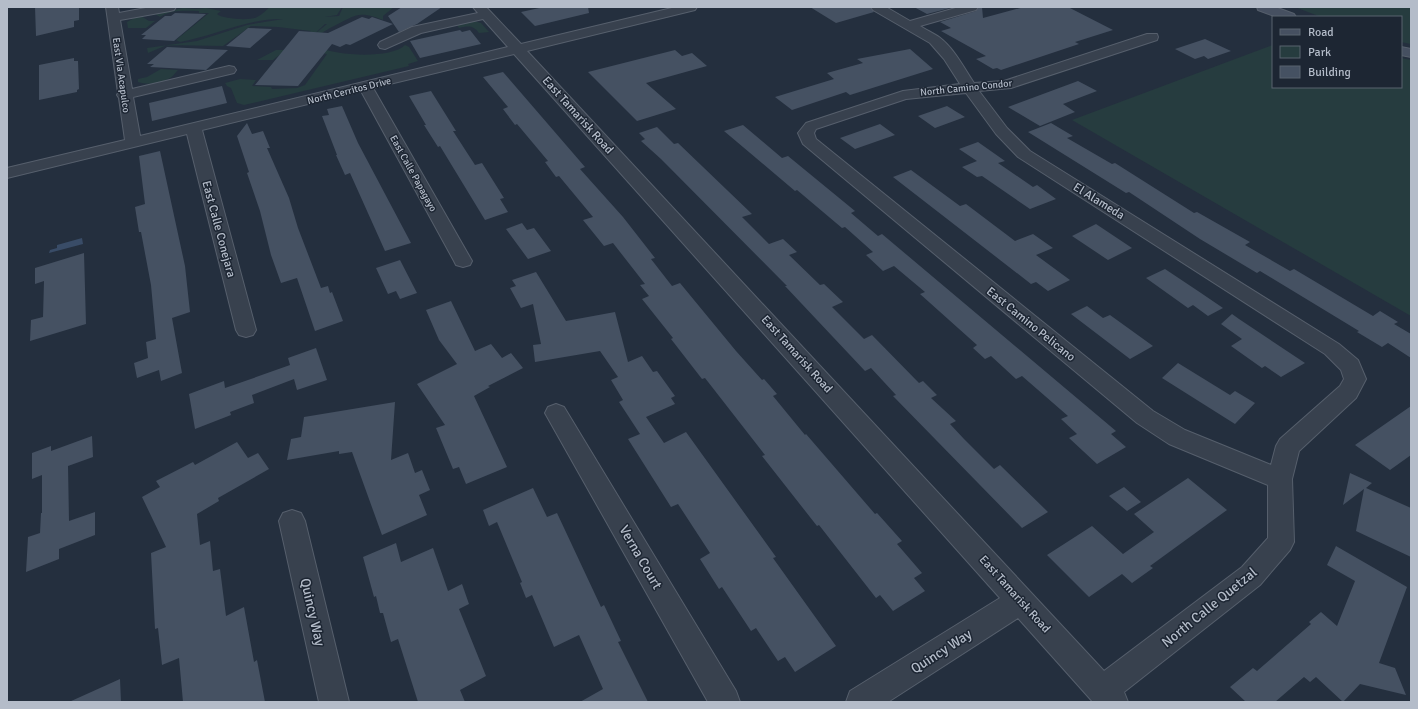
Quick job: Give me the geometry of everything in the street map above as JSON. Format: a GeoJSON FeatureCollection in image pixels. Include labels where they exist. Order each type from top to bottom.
{"type":"FeatureCollection","features":[{"type":"Feature","properties":{"kind":"street"},"geometry":{"type":"LineString","coordinates":[[113,13],[170,7]]}},
{"type":"Feature","properties":{"kind":"street","name":"North Cerritos Drive"},"geometry":{"type":"LineString","coordinates":[[7,173],[691,7]]}},
{"type":"Feature","properties":{"kind":"street","name":"El Alameda"},"geometry":{"type":"LineString","coordinates":[[877,7],[935,40],[942,46],[970,88],[1009,140],[1024,154],[1332,349],[1350,366]]}},
{"type":"Feature","properties":{"kind":"street"},"geometry":{"type":"LineString","coordinates":[[909,25],[972,7]]}},
{"type":"Feature","properties":{"kind":"street"},"geometry":{"type":"LineString","coordinates":[[1263,7],[1286,16]]}},
{"type":"Feature","properties":{"kind":"street"},"geometry":{"type":"LineString","coordinates":[[385,45],[417,30],[483,11]]}},
{"type":"Feature","properties":{"kind":"street","name":"East Tamarisk Road"},"geometry":{"type":"LineString","coordinates":[[483,11],[1108,696]]}},
{"type":"Feature","properties":{"kind":"street","name":"East Via Acapulco"},"geometry":{"type":"LineString","coordinates":[[113,13],[124,95],[133,142]]}},
{"type":"Feature","properties":{"kind":"street","name":"North Camino Condor"},"geometry":{"type":"LineString","coordinates":[[806,134],[811,126],[903,95],[921,92],[1006,85],[1152,37]]}},
{"type":"Feature","properties":{"kind":"street"},"geometry":{"type":"LineString","coordinates":[[124,95],[229,70]]}},
{"type":"Feature","properties":{"kind":"street","name":"East Calle Papagayo"},"geometry":{"type":"LineString","coordinates":[[365,86],[463,261]]}},
{"type":"Feature","properties":{"kind":"street","name":"East Calle Conejara"},"geometry":{"type":"LineString","coordinates":[[193,128],[246,330]]}},
{"type":"Feature","properties":{"kind":"street","name":"East Camino Pelicano"},"geometry":{"type":"LineString","coordinates":[[806,134],[809,141],[1144,417],[1177,437],[1280,479]]}},
{"type":"Feature","properties":{"kind":"street","name":"North Calle Quetzal"},"geometry":{"type":"LineString","coordinates":[[1108,696],[1251,576],[1281,542],[1280,479],[1288,446],[1348,392],[1355,379],[1350,366]]}},
{"type":"Feature","properties":{"kind":"street","name":"Verna Court"},"geometry":{"type":"LineString","coordinates":[[556,413],[725,702]]}},
{"type":"Feature","properties":{"kind":"street","name":"Quincy Way"},"geometry":{"type":"LineString","coordinates":[[292,522],[334,702]]}},
{"type":"Feature","properties":{"kind":"street","name":"Quincy Way"},"geometry":{"type":"LineString","coordinates":[[861,702],[1021,600]]}},
{"type":"Feature","properties":{"kind":"green space"},"geometry":{"type":"Polygon","coordinates":[[[270,7],[342,7],[337,15],[324,17],[339,16],[343,7],[394,7],[383,16],[383,20],[367,15],[355,16],[322,33],[316,33],[327,24],[325,24],[309,39],[319,47],[327,50],[363,55],[388,52],[405,45],[409,47],[418,61],[408,64],[409,66],[244,105],[237,103],[231,88],[225,83],[240,79],[256,80],[252,86],[271,87],[272,89],[297,88],[305,85],[327,54],[298,51],[278,56],[273,60],[257,60],[276,50],[286,50],[300,41],[311,31],[278,27],[251,26],[223,46],[168,45],[197,41],[247,25],[283,19],[257,21],[180,42],[176,40],[209,13],[199,13],[199,11],[179,11],[165,14],[160,17],[155,14],[183,8],[206,8],[221,11],[217,14],[220,16],[243,19],[257,17],[270,7]]]}},
{"type":"Feature","properties":{"kind":"green space"},"geometry":{"type":"Polygon","coordinates":[[[1295,7],[1411,7],[1411,44],[1402,42],[1402,16],[1318,16],[1295,7]]]}},
{"type":"Feature","properties":{"kind":"green space"},"geometry":{"type":"Polygon","coordinates":[[[141,16],[149,21],[155,21],[146,28],[128,28],[127,22],[141,16]]]}},
{"type":"Feature","properties":{"kind":"green space"},"geometry":{"type":"Polygon","coordinates":[[[474,21],[481,23],[489,32],[479,33],[472,27],[459,28],[457,25],[474,21]]]}},
{"type":"Feature","properties":{"kind":"green space"},"geometry":{"type":"Polygon","coordinates":[[[166,45],[148,53],[147,48],[166,45]]]}},
{"type":"Feature","properties":{"kind":"green space"},"geometry":{"type":"Polygon","coordinates":[[[1272,45],[1272,88],[1402,88],[1402,58],[1411,60],[1411,316],[1072,120],[1272,45]]]}},
{"type":"Feature","properties":{"kind":"green space"},"geometry":{"type":"Polygon","coordinates":[[[161,69],[178,70],[171,78],[161,82],[149,84],[138,82],[138,79],[147,77],[161,69]]]}},
{"type":"Feature","properties":{"kind":"water"},"geometry":{"type":"Polygon","coordinates":[[[82,238],[83,244],[49,253],[50,250],[57,248],[57,245],[82,238]]]}},
{"type":"Feature","properties":{"kind":"building"},"geometry":{"type":"Polygon","coordinates":[[[35,7],[79,7],[79,20],[74,21],[74,27],[36,36],[35,7]]]}},
{"type":"Feature","properties":{"kind":"building"},"geometry":{"type":"Polygon","coordinates":[[[402,7],[442,7],[417,24],[399,32],[388,16],[402,7]]]}},
{"type":"Feature","properties":{"kind":"building"},"geometry":{"type":"Polygon","coordinates":[[[544,7],[588,7],[589,13],[535,26],[521,12],[544,7]]]}},
{"type":"Feature","properties":{"kind":"building"},"geometry":{"type":"Polygon","coordinates":[[[810,7],[870,7],[874,12],[836,23],[810,7]]]}},
{"type":"Feature","properties":{"kind":"building"},"geometry":{"type":"Polygon","coordinates":[[[914,7],[954,7],[927,14],[914,7]]]}},
{"type":"Feature","properties":{"kind":"building"},"geometry":{"type":"Polygon","coordinates":[[[979,7],[982,7],[983,18],[1024,7],[1068,7],[1113,30],[1075,42],[1079,44],[1001,70],[997,68],[993,69],[976,59],[986,56],[941,31],[951,28],[940,22],[976,11],[979,7]]]}},
{"type":"Feature","properties":{"kind":"building"},"geometry":{"type":"Polygon","coordinates":[[[175,13],[206,14],[174,41],[142,39],[146,35],[141,35],[165,16],[171,16],[175,13]]]}},
{"type":"Feature","properties":{"kind":"building"},"geometry":{"type":"Polygon","coordinates":[[[362,17],[369,19],[372,17],[393,24],[350,45],[346,44],[340,47],[332,44],[298,86],[255,85],[299,31],[328,33],[362,17]]]}},
{"type":"Feature","properties":{"kind":"building"},"geometry":{"type":"Polygon","coordinates":[[[248,28],[272,29],[250,48],[226,46],[248,28]]]}},
{"type":"Feature","properties":{"kind":"building"},"geometry":{"type":"Polygon","coordinates":[[[460,30],[462,32],[470,30],[481,44],[420,58],[410,41],[460,30]]]}},
{"type":"Feature","properties":{"kind":"building"},"geometry":{"type":"Polygon","coordinates":[[[1205,39],[1231,51],[1208,59],[1204,56],[1195,59],[1175,49],[1205,39]]]}},
{"type":"Feature","properties":{"kind":"building"},"geometry":{"type":"Polygon","coordinates":[[[167,47],[228,50],[206,70],[150,67],[154,64],[147,64],[167,47]]]}},
{"type":"Feature","properties":{"kind":"building"},"geometry":{"type":"Polygon","coordinates":[[[910,49],[933,69],[850,95],[846,92],[792,110],[775,97],[834,79],[827,73],[863,63],[857,59],[910,49]]]}},
{"type":"Feature","properties":{"kind":"building"},"geometry":{"type":"Polygon","coordinates":[[[675,50],[682,56],[692,53],[707,66],[646,83],[676,109],[637,121],[588,72],[675,50]]]}},
{"type":"Feature","properties":{"kind":"building"},"geometry":{"type":"Polygon","coordinates":[[[74,58],[74,61],[78,61],[79,89],[77,92],[39,100],[39,65],[74,58]]]}},
{"type":"Feature","properties":{"kind":"building"},"geometry":{"type":"Polygon","coordinates":[[[503,72],[585,167],[580,169],[623,217],[655,258],[651,259],[672,286],[680,283],[736,351],[777,394],[773,396],[805,435],[806,434],[875,514],[877,513],[902,541],[897,544],[922,573],[914,578],[925,591],[893,611],[880,595],[876,598],[819,525],[817,526],[762,456],[765,455],[705,378],[702,379],[671,339],[673,338],[642,299],[649,296],[640,285],[645,284],[613,243],[604,246],[583,220],[593,217],[559,176],[556,177],[545,162],[548,161],[517,124],[515,125],[503,109],[508,107],[483,77],[503,72]]]}},
{"type":"Feature","properties":{"kind":"building"},"geometry":{"type":"Polygon","coordinates":[[[1078,81],[1097,91],[1063,104],[1075,112],[1040,126],[1008,107],[1078,81]]]}},
{"type":"Feature","properties":{"kind":"building"},"geometry":{"type":"Polygon","coordinates":[[[222,86],[227,103],[152,121],[149,103],[222,86]]]}},
{"type":"Feature","properties":{"kind":"building"},"geometry":{"type":"Polygon","coordinates":[[[431,91],[456,131],[453,131],[475,165],[482,163],[504,198],[500,199],[508,212],[485,220],[440,146],[438,147],[424,125],[426,125],[409,96],[431,91]]]}},
{"type":"Feature","properties":{"kind":"building"},"geometry":{"type":"Polygon","coordinates":[[[342,106],[358,143],[411,243],[385,251],[350,173],[345,175],[322,116],[329,115],[327,109],[342,106]]]}},
{"type":"Feature","properties":{"kind":"building"},"geometry":{"type":"Polygon","coordinates":[[[947,106],[965,117],[935,128],[918,116],[947,106]]]}},
{"type":"Feature","properties":{"kind":"building"},"geometry":{"type":"Polygon","coordinates":[[[247,123],[252,134],[263,131],[270,148],[267,148],[289,198],[298,228],[321,288],[328,286],[330,293],[332,292],[343,321],[315,331],[297,278],[281,283],[271,255],[260,211],[247,173],[249,172],[237,136],[247,123]]]}},
{"type":"Feature","properties":{"kind":"building"},"geometry":{"type":"Polygon","coordinates":[[[1051,123],[1073,136],[1067,138],[1112,164],[1115,163],[1194,213],[1197,212],[1250,242],[1245,245],[1290,271],[1294,269],[1373,316],[1380,311],[1398,322],[1394,324],[1411,334],[1411,358],[1388,343],[1382,347],[1357,332],[1359,331],[1260,271],[1257,273],[1200,239],[1129,192],[1126,193],[1028,132],[1051,123]]]}},
{"type":"Feature","properties":{"kind":"building"},"geometry":{"type":"Polygon","coordinates":[[[880,124],[895,135],[855,149],[840,138],[880,124]]]}},
{"type":"Feature","properties":{"kind":"building"},"geometry":{"type":"Polygon","coordinates":[[[743,125],[782,158],[788,156],[855,211],[851,213],[878,236],[882,234],[1116,431],[1111,434],[1126,447],[1097,464],[1069,438],[1077,434],[1061,419],[1068,416],[1022,376],[1016,379],[991,356],[985,359],[973,348],[977,345],[920,294],[925,292],[894,266],[883,271],[866,255],[873,252],[845,227],[842,228],[797,190],[795,191],[724,131],[743,125]]]}},
{"type":"Feature","properties":{"kind":"building"},"geometry":{"type":"Polygon","coordinates":[[[657,127],[674,144],[678,143],[752,214],[742,217],[769,244],[783,239],[797,252],[789,255],[820,285],[824,284],[843,302],[832,307],[864,339],[872,335],[919,383],[923,381],[937,395],[931,398],[956,421],[950,424],[964,439],[994,469],[1000,465],[1048,512],[1022,528],[893,396],[896,395],[871,368],[865,371],[785,286],[787,286],[661,159],[641,141],[645,139],[639,133],[657,127]]]}},
{"type":"Feature","properties":{"kind":"building"},"geometry":{"type":"Polygon","coordinates":[[[978,142],[1005,161],[998,163],[1033,187],[1037,185],[1056,199],[1030,209],[982,176],[977,177],[962,167],[977,161],[959,149],[978,142]]]}},
{"type":"Feature","properties":{"kind":"building"},"geometry":{"type":"Polygon","coordinates":[[[160,151],[185,266],[190,312],[172,318],[182,373],[161,381],[159,370],[137,378],[134,363],[148,358],[146,342],[156,339],[151,285],[135,207],[145,204],[139,156],[160,151]]]}},
{"type":"Feature","properties":{"kind":"building"},"geometry":{"type":"Polygon","coordinates":[[[911,170],[960,206],[966,204],[1015,241],[1033,234],[1053,248],[1036,255],[1070,280],[1048,291],[1036,282],[1031,284],[893,177],[911,170]]]}},
{"type":"Feature","properties":{"kind":"building"},"geometry":{"type":"Polygon","coordinates":[[[522,223],[527,230],[534,228],[551,251],[528,259],[506,229],[522,223]]]}},
{"type":"Feature","properties":{"kind":"building"},"geometry":{"type":"Polygon","coordinates":[[[1096,224],[1132,248],[1108,260],[1072,236],[1096,224]]]}},
{"type":"Feature","properties":{"kind":"building"},"geometry":{"type":"Polygon","coordinates":[[[84,253],[86,324],[30,341],[31,320],[43,317],[44,281],[35,284],[35,268],[84,253]]]}},
{"type":"Feature","properties":{"kind":"building"},"geometry":{"type":"Polygon","coordinates":[[[400,260],[417,293],[400,299],[396,291],[388,294],[376,268],[400,260]]]}},
{"type":"Feature","properties":{"kind":"building"},"geometry":{"type":"Polygon","coordinates":[[[1165,269],[1223,308],[1208,316],[1193,305],[1188,308],[1146,278],[1165,269]]]}},
{"type":"Feature","properties":{"kind":"building"},"geometry":{"type":"Polygon","coordinates":[[[536,272],[566,321],[615,312],[628,362],[642,356],[653,372],[657,371],[675,396],[671,398],[675,404],[646,417],[664,443],[686,432],[776,557],[773,558],[836,646],[795,672],[785,657],[778,661],[756,628],[751,631],[722,587],[719,589],[700,559],[710,553],[678,504],[671,507],[628,439],[640,434],[619,402],[623,400],[611,380],[618,377],[600,351],[535,362],[533,345],[541,344],[533,304],[521,308],[510,288],[516,286],[512,280],[536,272]]]}},
{"type":"Feature","properties":{"kind":"building"},"geometry":{"type":"Polygon","coordinates":[[[451,301],[475,351],[491,344],[502,358],[511,353],[523,368],[488,386],[490,387],[474,396],[507,467],[466,484],[459,467],[453,469],[436,428],[445,425],[417,384],[457,364],[439,340],[426,310],[451,301]]]}},
{"type":"Feature","properties":{"kind":"building"},"geometry":{"type":"Polygon","coordinates":[[[1087,306],[1103,318],[1110,315],[1153,346],[1130,359],[1071,314],[1087,306]]]}},
{"type":"Feature","properties":{"kind":"building"},"geometry":{"type":"Polygon","coordinates":[[[1232,314],[1305,363],[1281,377],[1265,366],[1262,368],[1231,346],[1242,339],[1221,324],[1232,314]]]}},
{"type":"Feature","properties":{"kind":"building"},"geometry":{"type":"Polygon","coordinates":[[[316,348],[327,380],[297,390],[294,379],[252,395],[254,403],[230,412],[231,415],[195,429],[189,394],[224,381],[225,388],[290,365],[288,358],[316,348]]]}},
{"type":"Feature","properties":{"kind":"building"},"geometry":{"type":"Polygon","coordinates":[[[1178,363],[1230,395],[1235,391],[1255,403],[1235,424],[1162,378],[1178,363]]]}},
{"type":"Feature","properties":{"kind":"building"},"geometry":{"type":"Polygon","coordinates":[[[395,402],[391,460],[408,453],[415,473],[422,470],[430,490],[419,495],[427,515],[382,535],[352,452],[339,454],[339,451],[287,460],[291,439],[301,437],[304,417],[395,402]]]}},
{"type":"Feature","properties":{"kind":"building"},"geometry":{"type":"Polygon","coordinates":[[[1411,406],[1411,455],[1390,470],[1355,445],[1411,406]]]}},
{"type":"Feature","properties":{"kind":"building"},"geometry":{"type":"Polygon","coordinates":[[[92,436],[93,457],[68,466],[69,521],[95,512],[95,535],[59,549],[59,559],[26,572],[28,537],[40,533],[42,513],[42,475],[32,479],[32,453],[51,446],[51,451],[92,436]]]}},
{"type":"Feature","properties":{"kind":"building"},"geometry":{"type":"Polygon","coordinates":[[[237,442],[248,458],[258,453],[269,469],[218,498],[219,501],[197,514],[200,545],[210,541],[213,571],[220,569],[226,616],[244,607],[254,662],[257,660],[265,702],[183,702],[179,658],[162,665],[158,628],[155,629],[151,553],[166,547],[142,497],[160,487],[156,481],[193,462],[195,465],[237,442]]]}},
{"type":"Feature","properties":{"kind":"building"},"geometry":{"type":"Polygon","coordinates":[[[1350,473],[1372,483],[1366,488],[1411,508],[1411,557],[1356,531],[1364,489],[1343,505],[1350,473]]]}},
{"type":"Feature","properties":{"kind":"building"},"geometry":{"type":"Polygon","coordinates":[[[1188,478],[1227,510],[1150,566],[1153,568],[1132,583],[1122,574],[1089,597],[1047,555],[1092,526],[1123,554],[1154,532],[1134,514],[1188,478]]]}},
{"type":"Feature","properties":{"kind":"building"},"geometry":{"type":"Polygon","coordinates":[[[1124,487],[1141,502],[1127,511],[1109,496],[1124,487]]]}},
{"type":"Feature","properties":{"kind":"building"},"geometry":{"type":"Polygon","coordinates":[[[533,488],[547,517],[557,513],[601,607],[604,605],[621,641],[618,642],[648,702],[580,702],[603,689],[579,635],[554,647],[532,595],[526,598],[520,583],[522,582],[497,522],[489,526],[483,510],[533,488]]]}},
{"type":"Feature","properties":{"kind":"building"},"geometry":{"type":"Polygon","coordinates":[[[396,543],[401,562],[433,548],[448,591],[462,584],[469,604],[459,609],[486,676],[460,690],[465,702],[418,702],[398,639],[391,642],[383,613],[380,613],[376,596],[374,597],[363,557],[396,543]]]}},
{"type":"Feature","properties":{"kind":"building"},"geometry":{"type":"Polygon","coordinates":[[[1336,546],[1407,587],[1379,663],[1395,668],[1406,695],[1360,684],[1343,702],[1316,677],[1310,682],[1304,677],[1275,702],[1246,702],[1230,687],[1253,668],[1257,671],[1311,624],[1309,622],[1321,612],[1337,626],[1355,581],[1327,565],[1336,546]]]}},
{"type":"Feature","properties":{"kind":"building"},"geometry":{"type":"Polygon","coordinates":[[[120,679],[121,702],[69,702],[120,679]]]}}]}
